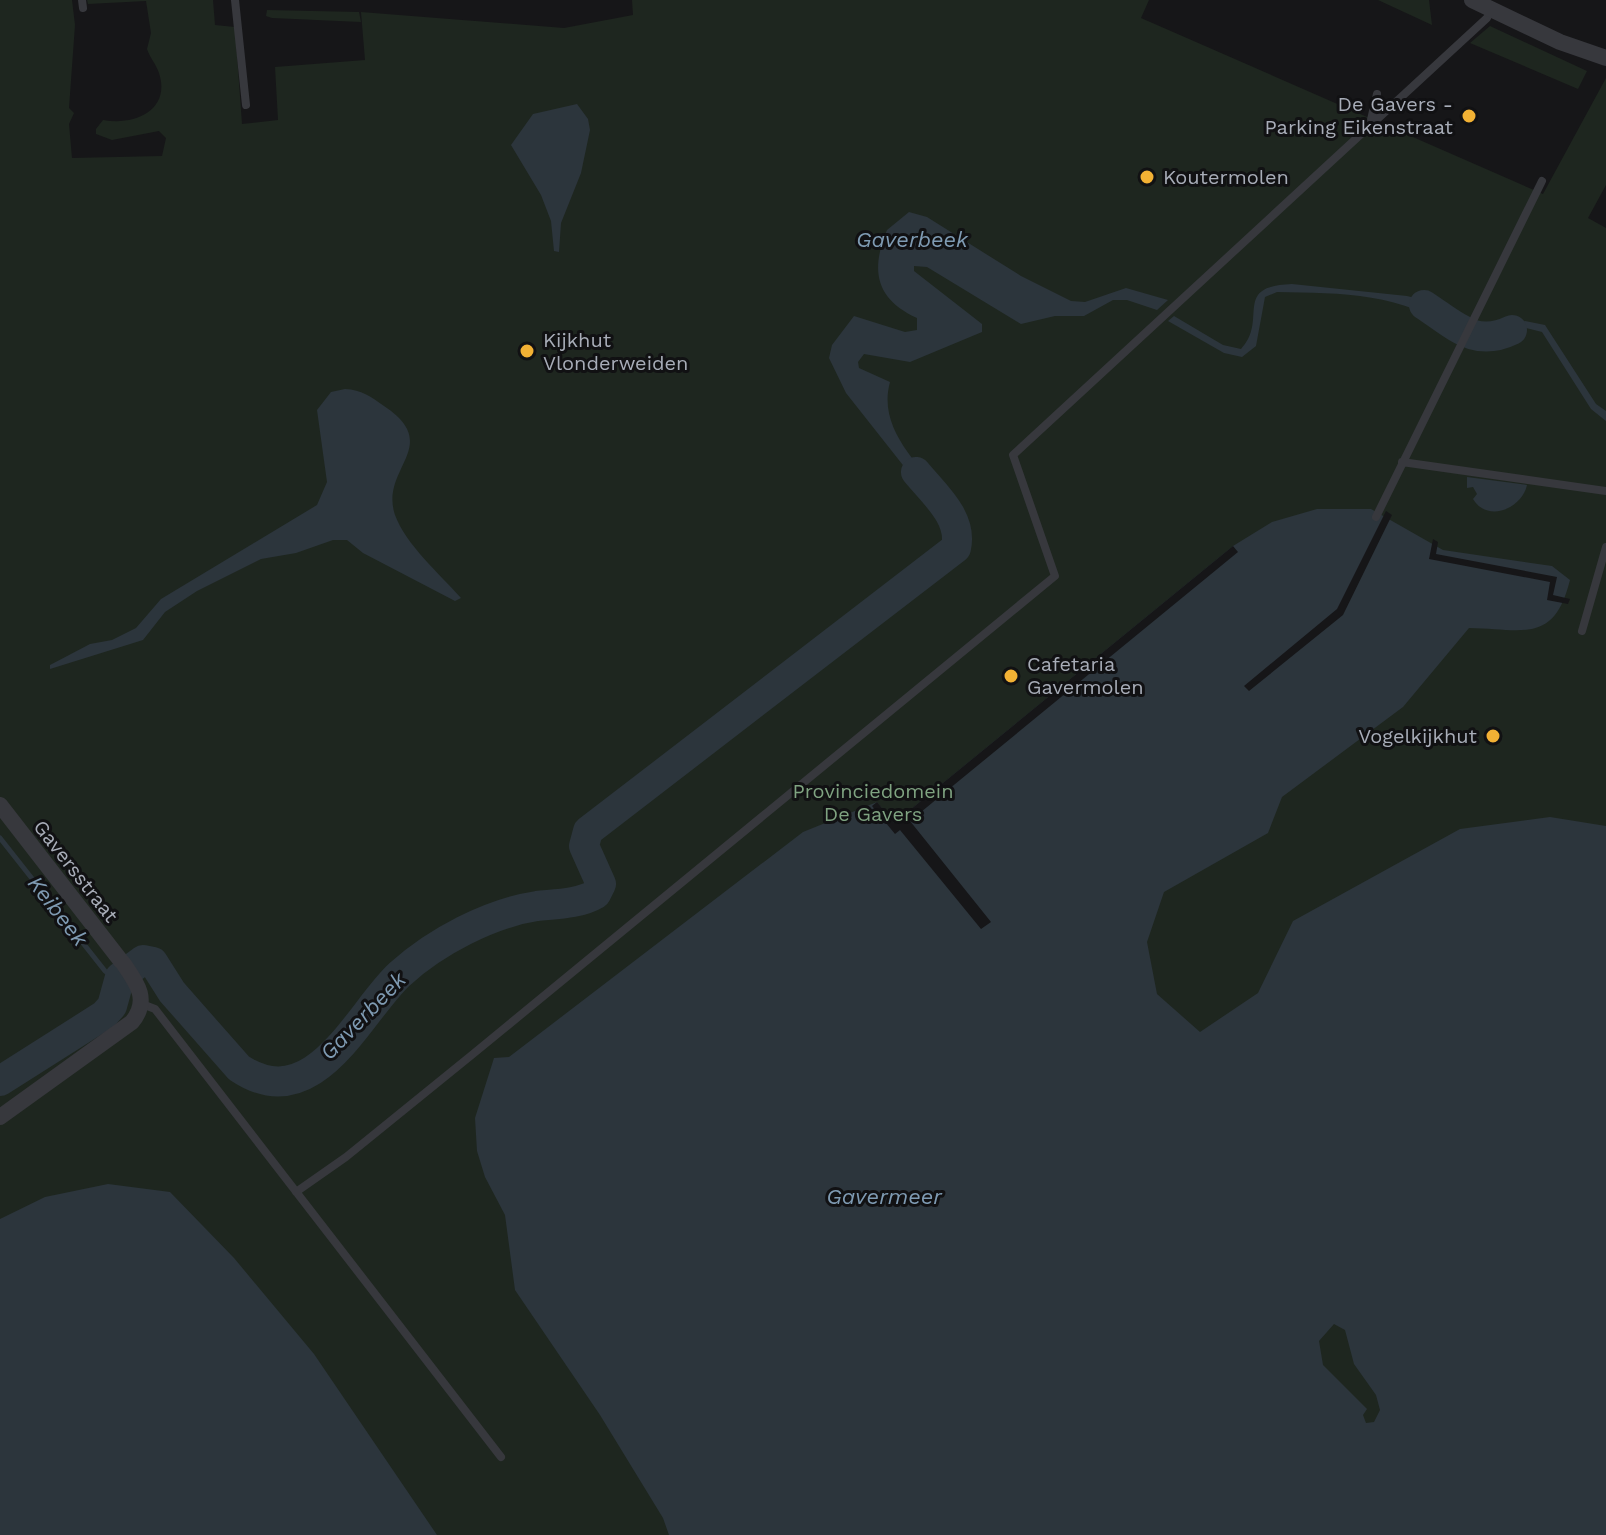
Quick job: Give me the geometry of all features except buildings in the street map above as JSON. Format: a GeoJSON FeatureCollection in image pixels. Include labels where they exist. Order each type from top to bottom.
{"type":"FeatureCollection","features":[{"type":"Feature","properties":{"kind":"street"},"geometry":{"type":"LineString","coordinates":[[1472,0],[1560,42],[1606,58]]}},
{"type":"Feature","properties":{"kind":"street","name":"Gaversstraat"},"geometry":{"type":"LineString","coordinates":[[0,805],[135,980],[142,1004]]}},
{"type":"Feature","properties":{"kind":"street"},"geometry":{"type":"LineString","coordinates":[[0,1117],[132,1022],[142,1004]]}},
{"type":"Feature","properties":{"kind":"lane"},"geometry":{"type":"LineString","coordinates":[[235,0],[246,105]]}},
{"type":"Feature","properties":{"kind":"lane"},"geometry":{"type":"LineString","coordinates":[[296,1192],[473,1054],[1055,576],[1013,455],[1487,18],[1491,9]]}},
{"type":"Feature","properties":{"kind":"lane"},"geometry":{"type":"LineString","coordinates":[[1370,125],[1377,94]]}},
{"type":"Feature","properties":{"kind":"lane"},"geometry":{"type":"LineString","coordinates":[[1376,517],[1542,181]]}},
{"type":"Feature","properties":{"kind":"lane"},"geometry":{"type":"LineString","coordinates":[[1402,462],[1606,491]]}},
{"type":"Feature","properties":{"kind":"lane"},"geometry":{"type":"LineString","coordinates":[[1582,631],[1606,547]]}},
{"type":"Feature","properties":{"kind":"lane"},"geometry":{"type":"LineString","coordinates":[[142,1004],[155,1009],[501,1457]]}},
{"type":"Feature","properties":{"kind":"green space","name":"Provinciedomein De Gavers"},"geometry":{"type":"Polygon","coordinates":[[[0,0],[72,0],[75,25],[69,108],[74,113],[69,124],[72,158],[162,156],[166,138],[159,131],[112,140],[96,134],[103,120],[127,120],[148,113],[160,97],[161,86],[158,70],[147,49],[151,33],[146,1],[88,4],[87,0],[213,0],[215,25],[235,27],[242,124],[278,120],[275,67],[365,60],[361,12],[564,28],[633,15],[632,0],[1149,0],[1141,18],[1543,194],[1606,78],[1606,185],[1588,218],[1606,228],[1606,1535],[0,1535],[0,0]]]}},
{"type":"Feature","properties":{"kind":"green space"},"geometry":{"type":"Polygon","coordinates":[[[1378,0],[1429,0],[1432,25],[1378,0]]]}},
{"type":"Feature","properties":{"kind":"green space"},"geometry":{"type":"Polygon","coordinates":[[[267,10],[359,12],[361,22],[272,18],[266,16],[267,10]]]}},
{"type":"Feature","properties":{"kind":"green space"},"geometry":{"type":"Polygon","coordinates":[[[1490,26],[1587,71],[1578,89],[1470,43],[1490,26]]]}},
{"type":"Feature","properties":{"kind":"water"},"geometry":{"type":"Polygon","coordinates":[[[577,104],[588,119],[590,130],[581,173],[561,223],[559,252],[554,251],[551,221],[541,195],[511,145],[533,114],[577,104]]]}},
{"type":"Feature","properties":{"kind":"water","name":"Gaverbeek"},"geometry":{"type":"Polygon","coordinates":[[[909,212],[927,217],[1021,276],[1071,301],[1085,302],[1126,288],[1168,300],[1157,310],[1127,300],[1113,300],[1084,316],[1055,316],[1021,324],[927,267],[914,266],[914,271],[982,324],[982,332],[910,362],[864,354],[858,362],[859,368],[890,382],[889,415],[903,445],[946,499],[936,507],[846,393],[829,358],[832,345],[854,316],[905,332],[917,330],[917,318],[885,293],[878,271],[887,230],[909,212]]]}},
{"type":"Feature","properties":{"kind":"water"},"geometry":{"type":"Polygon","coordinates":[[[1292,284],[1407,296],[1423,300],[1462,323],[1458,332],[1416,309],[1371,298],[1277,292],[1265,297],[1256,346],[1242,357],[1224,353],[1168,321],[1174,316],[1223,345],[1241,349],[1249,338],[1256,298],[1273,286],[1292,284]]]}},
{"type":"Feature","properties":{"kind":"water"},"geometry":{"type":"Polygon","coordinates":[[[1525,321],[1545,325],[1596,404],[1606,411],[1606,421],[1591,409],[1542,332],[1526,328],[1498,343],[1470,342],[1477,331],[1495,333],[1525,321]]]}},
{"type":"Feature","properties":{"kind":"water"},"geometry":{"type":"Polygon","coordinates":[[[345,389],[361,392],[379,402],[401,420],[409,433],[410,446],[392,498],[395,515],[415,548],[461,598],[455,601],[363,553],[347,540],[333,540],[296,553],[261,559],[197,591],[165,612],[143,640],[50,669],[50,665],[90,644],[112,640],[136,628],[161,599],[317,505],[327,482],[317,410],[331,392],[345,389]]]}},
{"type":"Feature","properties":{"kind":"water"},"geometry":{"type":"Polygon","coordinates":[[[1467,477],[1527,485],[1518,501],[1511,506],[1503,510],[1487,510],[1473,499],[1477,494],[1473,487],[1467,488],[1467,477]]]}},
{"type":"Feature","properties":{"kind":"water","name":"Gavermeer"},"geometry":{"type":"Polygon","coordinates":[[[1317,509],[1371,509],[1443,550],[1552,566],[1570,580],[1555,615],[1546,624],[1521,630],[1469,628],[1403,707],[1282,797],[1268,833],[1164,892],[1147,942],[1157,994],[1200,1032],[1258,993],[1293,921],[1460,829],[1550,817],[1606,826],[1606,1535],[669,1535],[663,1518],[600,1415],[515,1290],[505,1215],[485,1177],[477,1151],[475,1118],[494,1058],[509,1057],[803,832],[877,802],[894,823],[1233,546],[1272,522],[1317,509]],[[1334,1324],[1319,1341],[1323,1365],[1367,1409],[1363,1415],[1366,1423],[1374,1422],[1380,1410],[1376,1395],[1354,1364],[1345,1330],[1334,1324]]]}},
{"type":"Feature","properties":{"kind":"water"},"geometry":{"type":"Polygon","coordinates":[[[108,1184],[170,1192],[234,1258],[314,1354],[437,1535],[0,1535],[0,1219],[45,1197],[108,1184]]]}},
{"type":"Feature","properties":{"kind":"pier"},"geometry":{"type":"Polygon","coordinates":[[[1386,511],[1392,515],[1343,615],[1249,691],[1244,686],[1337,609],[1386,511]]]}},
{"type":"Feature","properties":{"kind":"pier"},"geometry":{"type":"Polygon","coordinates":[[[1433,539],[1438,542],[1436,554],[1557,577],[1553,595],[1570,599],[1568,604],[1547,600],[1550,582],[1429,559],[1433,539]]]}},
{"type":"Feature","properties":{"kind":"pier"},"geometry":{"type":"Polygon","coordinates":[[[1233,546],[1238,552],[910,821],[991,922],[981,929],[900,830],[895,834],[872,806],[877,802],[894,823],[1233,546]]]}},
{"type":"Feature","properties":{"kind":"waterway","name":"Gaverbeek"},"geometry":{"type":"LineString","coordinates":[[1424,305],[1456,327],[1476,336],[1487,337],[1512,330]]}},
{"type":"Feature","properties":{"kind":"waterway","name":"Gaverbeek"},"geometry":{"type":"LineString","coordinates":[[0,1081],[104,1015],[112,1006],[120,977],[143,960],[153,962],[172,992],[239,1068],[266,1080],[290,1080],[313,1070],[333,1054],[400,974],[446,940],[501,915],[537,906],[575,902],[596,894],[601,884],[584,846],[588,831],[956,548],[957,537],[951,517],[916,472]]}},
{"type":"Feature","properties":{"kind":"waterway","name":"Keibeek"},"geometry":{"type":"LineString","coordinates":[[0,838],[105,971],[119,981]]}},
{"type":"Feature","properties":{"kind":"place","name":"De Gavers - Parking Eikenstraat"},"geometry":{"type":"Point","coordinates":[1469,116]}},
{"type":"Feature","properties":{"kind":"place","name":"Koutermolen"},"geometry":{"type":"Point","coordinates":[1147,177]}},
{"type":"Feature","properties":{"kind":"place","name":"Kijkhut Vlonderweiden"},"geometry":{"type":"Point","coordinates":[527,351]}},
{"type":"Feature","properties":{"kind":"place","name":"Cafetaria Gavermolen"},"geometry":{"type":"Point","coordinates":[1011,676]}},
{"type":"Feature","properties":{"kind":"place","name":"Vogelkijkhut"},"geometry":{"type":"Point","coordinates":[1493,736]}}]}
